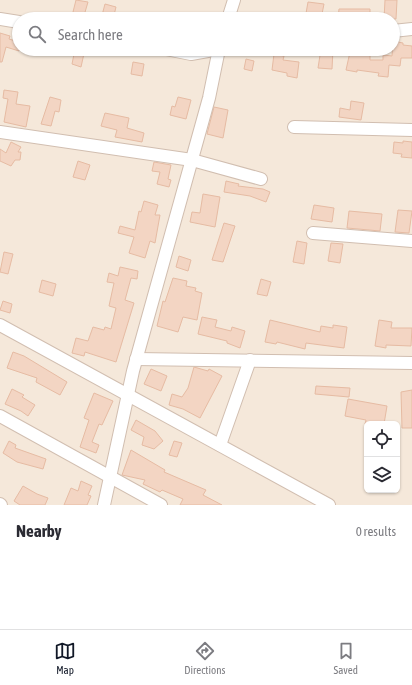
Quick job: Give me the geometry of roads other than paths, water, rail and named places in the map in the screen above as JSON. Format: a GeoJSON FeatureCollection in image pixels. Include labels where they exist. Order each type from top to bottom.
{"type":"FeatureCollection","features":[{"type":"Feature","properties":{"kind":"street"},"geometry":{"type":"LineString","coordinates":[[230,12],[234,0]]}},
{"type":"Feature","properties":{"kind":"street"},"geometry":{"type":"LineString","coordinates":[[0,19],[12,21]]}},
{"type":"Feature","properties":{"kind":"street"},"geometry":{"type":"LineString","coordinates":[[400,30],[412,29]]}},
{"type":"Feature","properties":{"kind":"street"},"geometry":{"type":"LineString","coordinates":[[104,505],[136,359],[192,160],[217,56]]}},
{"type":"Feature","properties":{"kind":"street"},"geometry":{"type":"LineString","coordinates":[[294,127],[412,130]]}},
{"type":"Feature","properties":{"kind":"street"},"geometry":{"type":"LineString","coordinates":[[0,132],[192,160],[261,179]]}},
{"type":"Feature","properties":{"kind":"street"},"geometry":{"type":"LineString","coordinates":[[313,233],[412,241]]}},
{"type":"Feature","properties":{"kind":"street"},"geometry":{"type":"LineString","coordinates":[[0,325],[329,505]]}},
{"type":"Feature","properties":{"kind":"street"},"geometry":{"type":"LineString","coordinates":[[136,359],[412,363]]}},
{"type":"Feature","properties":{"kind":"street"},"geometry":{"type":"LineString","coordinates":[[220,445],[250,360]]}},
{"type":"Feature","properties":{"kind":"street"},"geometry":{"type":"LineString","coordinates":[[0,416],[161,505]]}}]}
